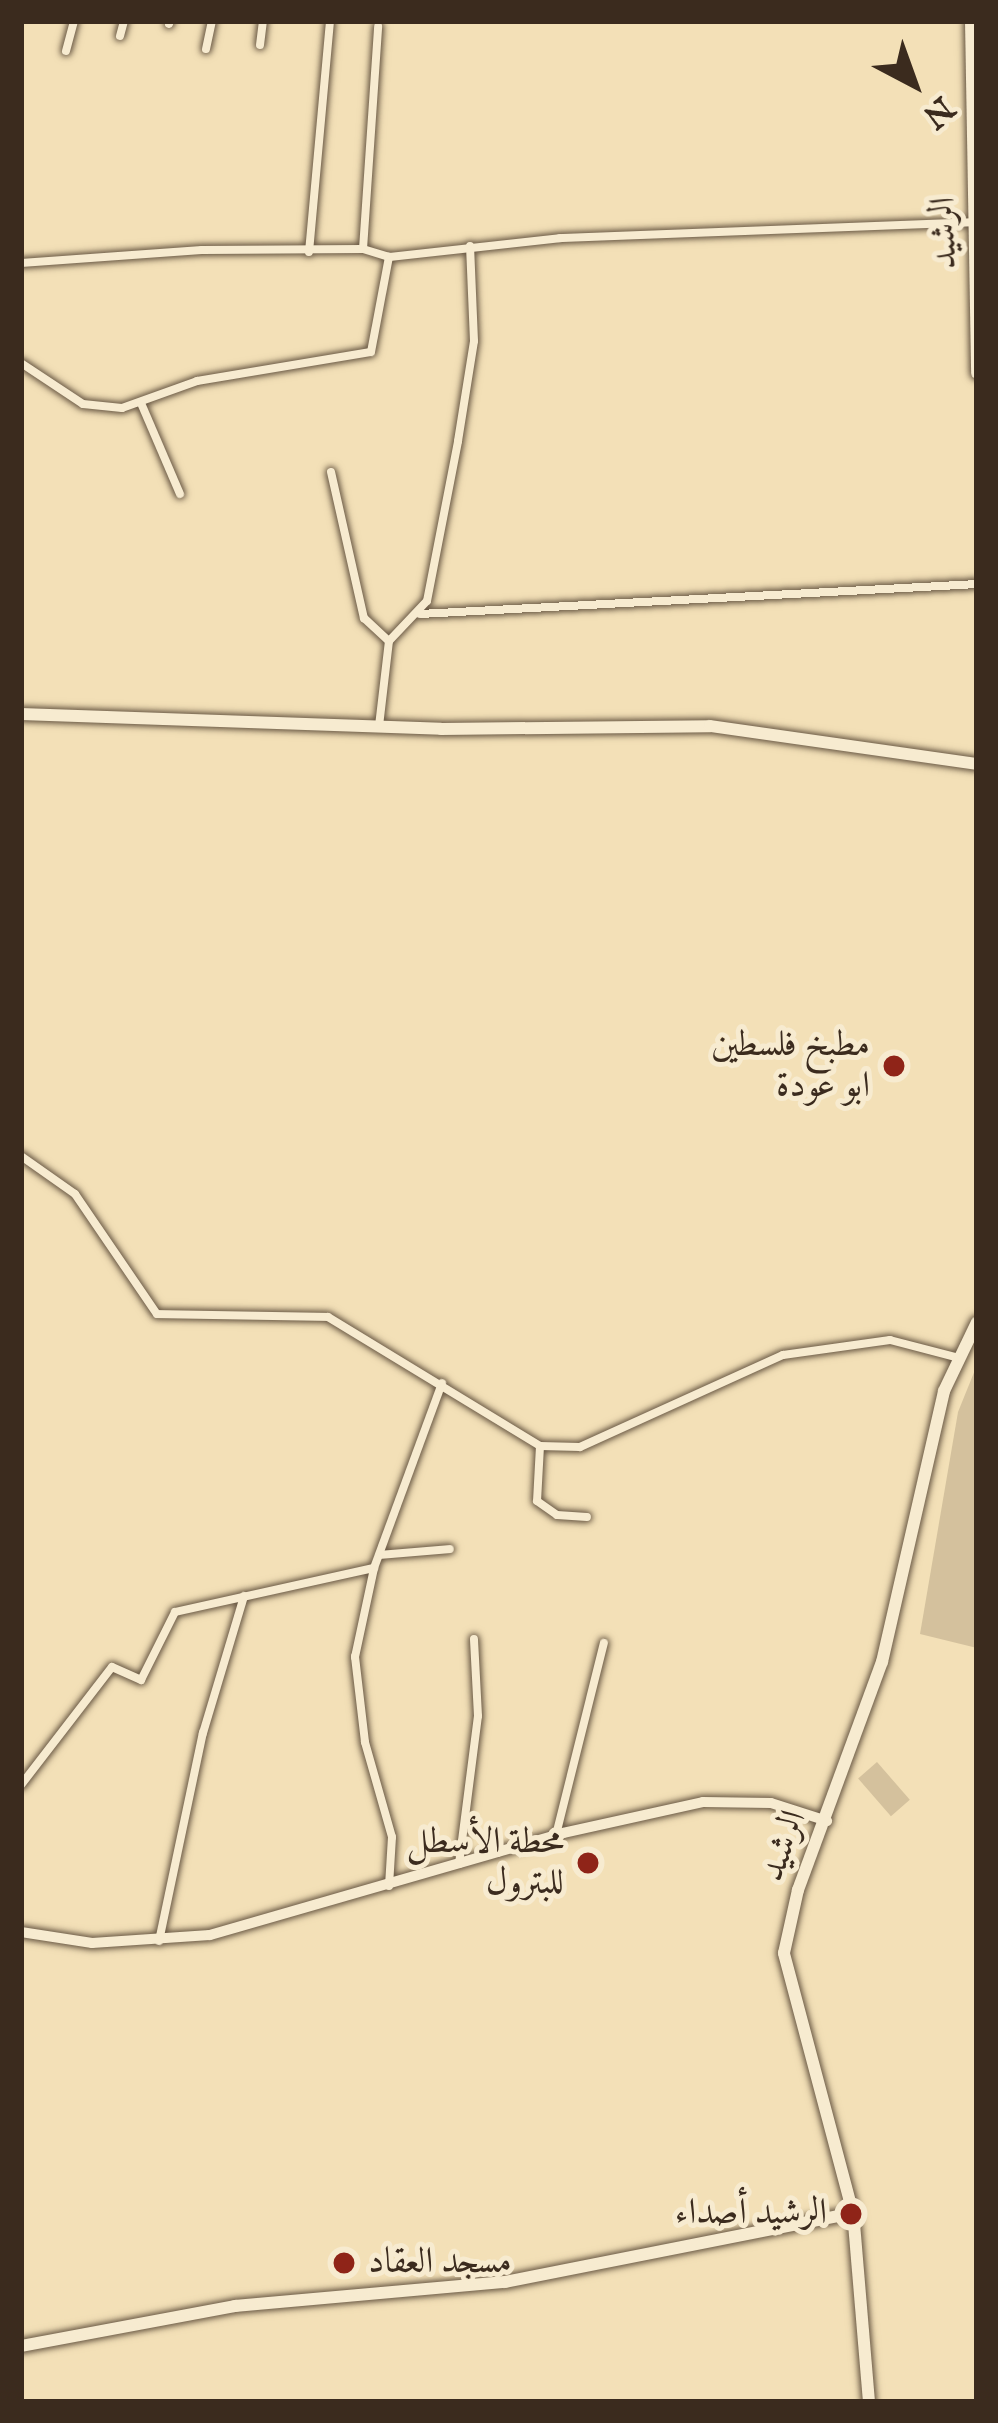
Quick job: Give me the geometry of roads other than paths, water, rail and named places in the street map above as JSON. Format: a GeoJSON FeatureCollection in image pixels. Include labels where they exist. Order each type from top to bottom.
{"type":"FeatureCollection","features":[{"type":"Feature","properties":{"kind":"main road","name":"الرشيد"},"geometry":{"type":"LineString","coordinates":[[970,21],[977,373]]}},
{"type":"Feature","properties":{"kind":"main road"},"geometry":{"type":"LineString","coordinates":[[21,714],[379,728],[710,726],[977,764]]}},
{"type":"Feature","properties":{"kind":"main road","name":"الرشيد"},"geometry":{"type":"LineString","coordinates":[[868,2402],[854,2213],[784,1953],[793,1905],[882,1662],[944,1391],[977,1322]]}},
{"type":"Feature","properties":{"kind":"main road"},"geometry":{"type":"LineString","coordinates":[[21,2346],[259,2302],[505,2282],[854,2213]]}},
{"type":"Feature","properties":{"kind":"street"},"geometry":{"type":"LineString","coordinates":[[66,51],[74,21]]}},
{"type":"Feature","properties":{"kind":"street"},"geometry":{"type":"LineString","coordinates":[[120,36],[124,21]]}},
{"type":"Feature","properties":{"kind":"street"},"geometry":{"type":"LineString","coordinates":[[206,49],[212,21]]}},
{"type":"Feature","properties":{"kind":"street"},"geometry":{"type":"LineString","coordinates":[[260,45],[263,21]]}},
{"type":"Feature","properties":{"kind":"street"},"geometry":{"type":"LineString","coordinates":[[309,252],[329,21]]}},
{"type":"Feature","properties":{"kind":"street"},"geometry":{"type":"LineString","coordinates":[[363,249],[378,27]]}},
{"type":"Feature","properties":{"kind":"street"},"geometry":{"type":"LineString","coordinates":[[21,263],[363,249],[389,257],[470,246],[975,222]]}},
{"type":"Feature","properties":{"kind":"street"},"geometry":{"type":"LineString","coordinates":[[379,728],[389,641],[420,614],[474,341],[470,246]]}},
{"type":"Feature","properties":{"kind":"street"},"geometry":{"type":"LineString","coordinates":[[21,363],[83,404],[141,403],[197,381],[371,352],[389,257]]}},
{"type":"Feature","properties":{"kind":"street"},"geometry":{"type":"LineString","coordinates":[[141,403],[180,494]]}},
{"type":"Feature","properties":{"kind":"street"},"geometry":{"type":"LineString","coordinates":[[331,472],[364,618],[389,641]]}},
{"type":"Feature","properties":{"kind":"street"},"geometry":{"type":"LineString","coordinates":[[420,614],[977,584]]}},
{"type":"Feature","properties":{"kind":"street"},"geometry":{"type":"LineString","coordinates":[[21,1156],[75,1195],[157,1314],[328,1316],[540,1446],[580,1447],[783,1355],[890,1340],[960,1358]]}},
{"type":"Feature","properties":{"kind":"street"},"geometry":{"type":"LineString","coordinates":[[389,1888],[392,1837],[359,1714],[355,1658],[374,1568],[442,1382]]}},
{"type":"Feature","properties":{"kind":"street"},"geometry":{"type":"LineString","coordinates":[[540,1446],[537,1502],[557,1515],[587,1517]]}},
{"type":"Feature","properties":{"kind":"street"},"geometry":{"type":"LineString","coordinates":[[379,1555],[450,1549]]}},
{"type":"Feature","properties":{"kind":"street"},"geometry":{"type":"LineString","coordinates":[[21,1785],[112,1667],[141,1680],[175,1612],[374,1568]]}},
{"type":"Feature","properties":{"kind":"street"},"geometry":{"type":"LineString","coordinates":[[159,1942],[203,1732],[244,1596]]}},
{"type":"Feature","properties":{"kind":"street"},"geometry":{"type":"LineString","coordinates":[[458,1867],[478,1716],[474,1639]]}},
{"type":"Feature","properties":{"kind":"street"},"geometry":{"type":"LineString","coordinates":[[556,1835],[604,1642]]}},
{"type":"Feature","properties":{"kind":"street"},"geometry":{"type":"LineString","coordinates":[[21,1932],[92,1943],[159,1942],[389,1888],[556,1835],[724,1800],[799,1808],[826,1821]]}},
{"type":"Feature","properties":{"kind":"place","name":"مطبخ فلسطين ابو عودة"},"geometry":{"type":"Point","coordinates":[894,1066]}},
{"type":"Feature","properties":{"kind":"place","name":"محطة الأسطل للبترول"},"geometry":{"type":"Point","coordinates":[588,1863]}},
{"type":"Feature","properties":{"kind":"place","name":"الرشيد أصداء"},"geometry":{"type":"Point","coordinates":[851,2214]}},
{"type":"Feature","properties":{"kind":"place","name":"مسجد العقاد"},"geometry":{"type":"Point","coordinates":[344,2263]}}]}
